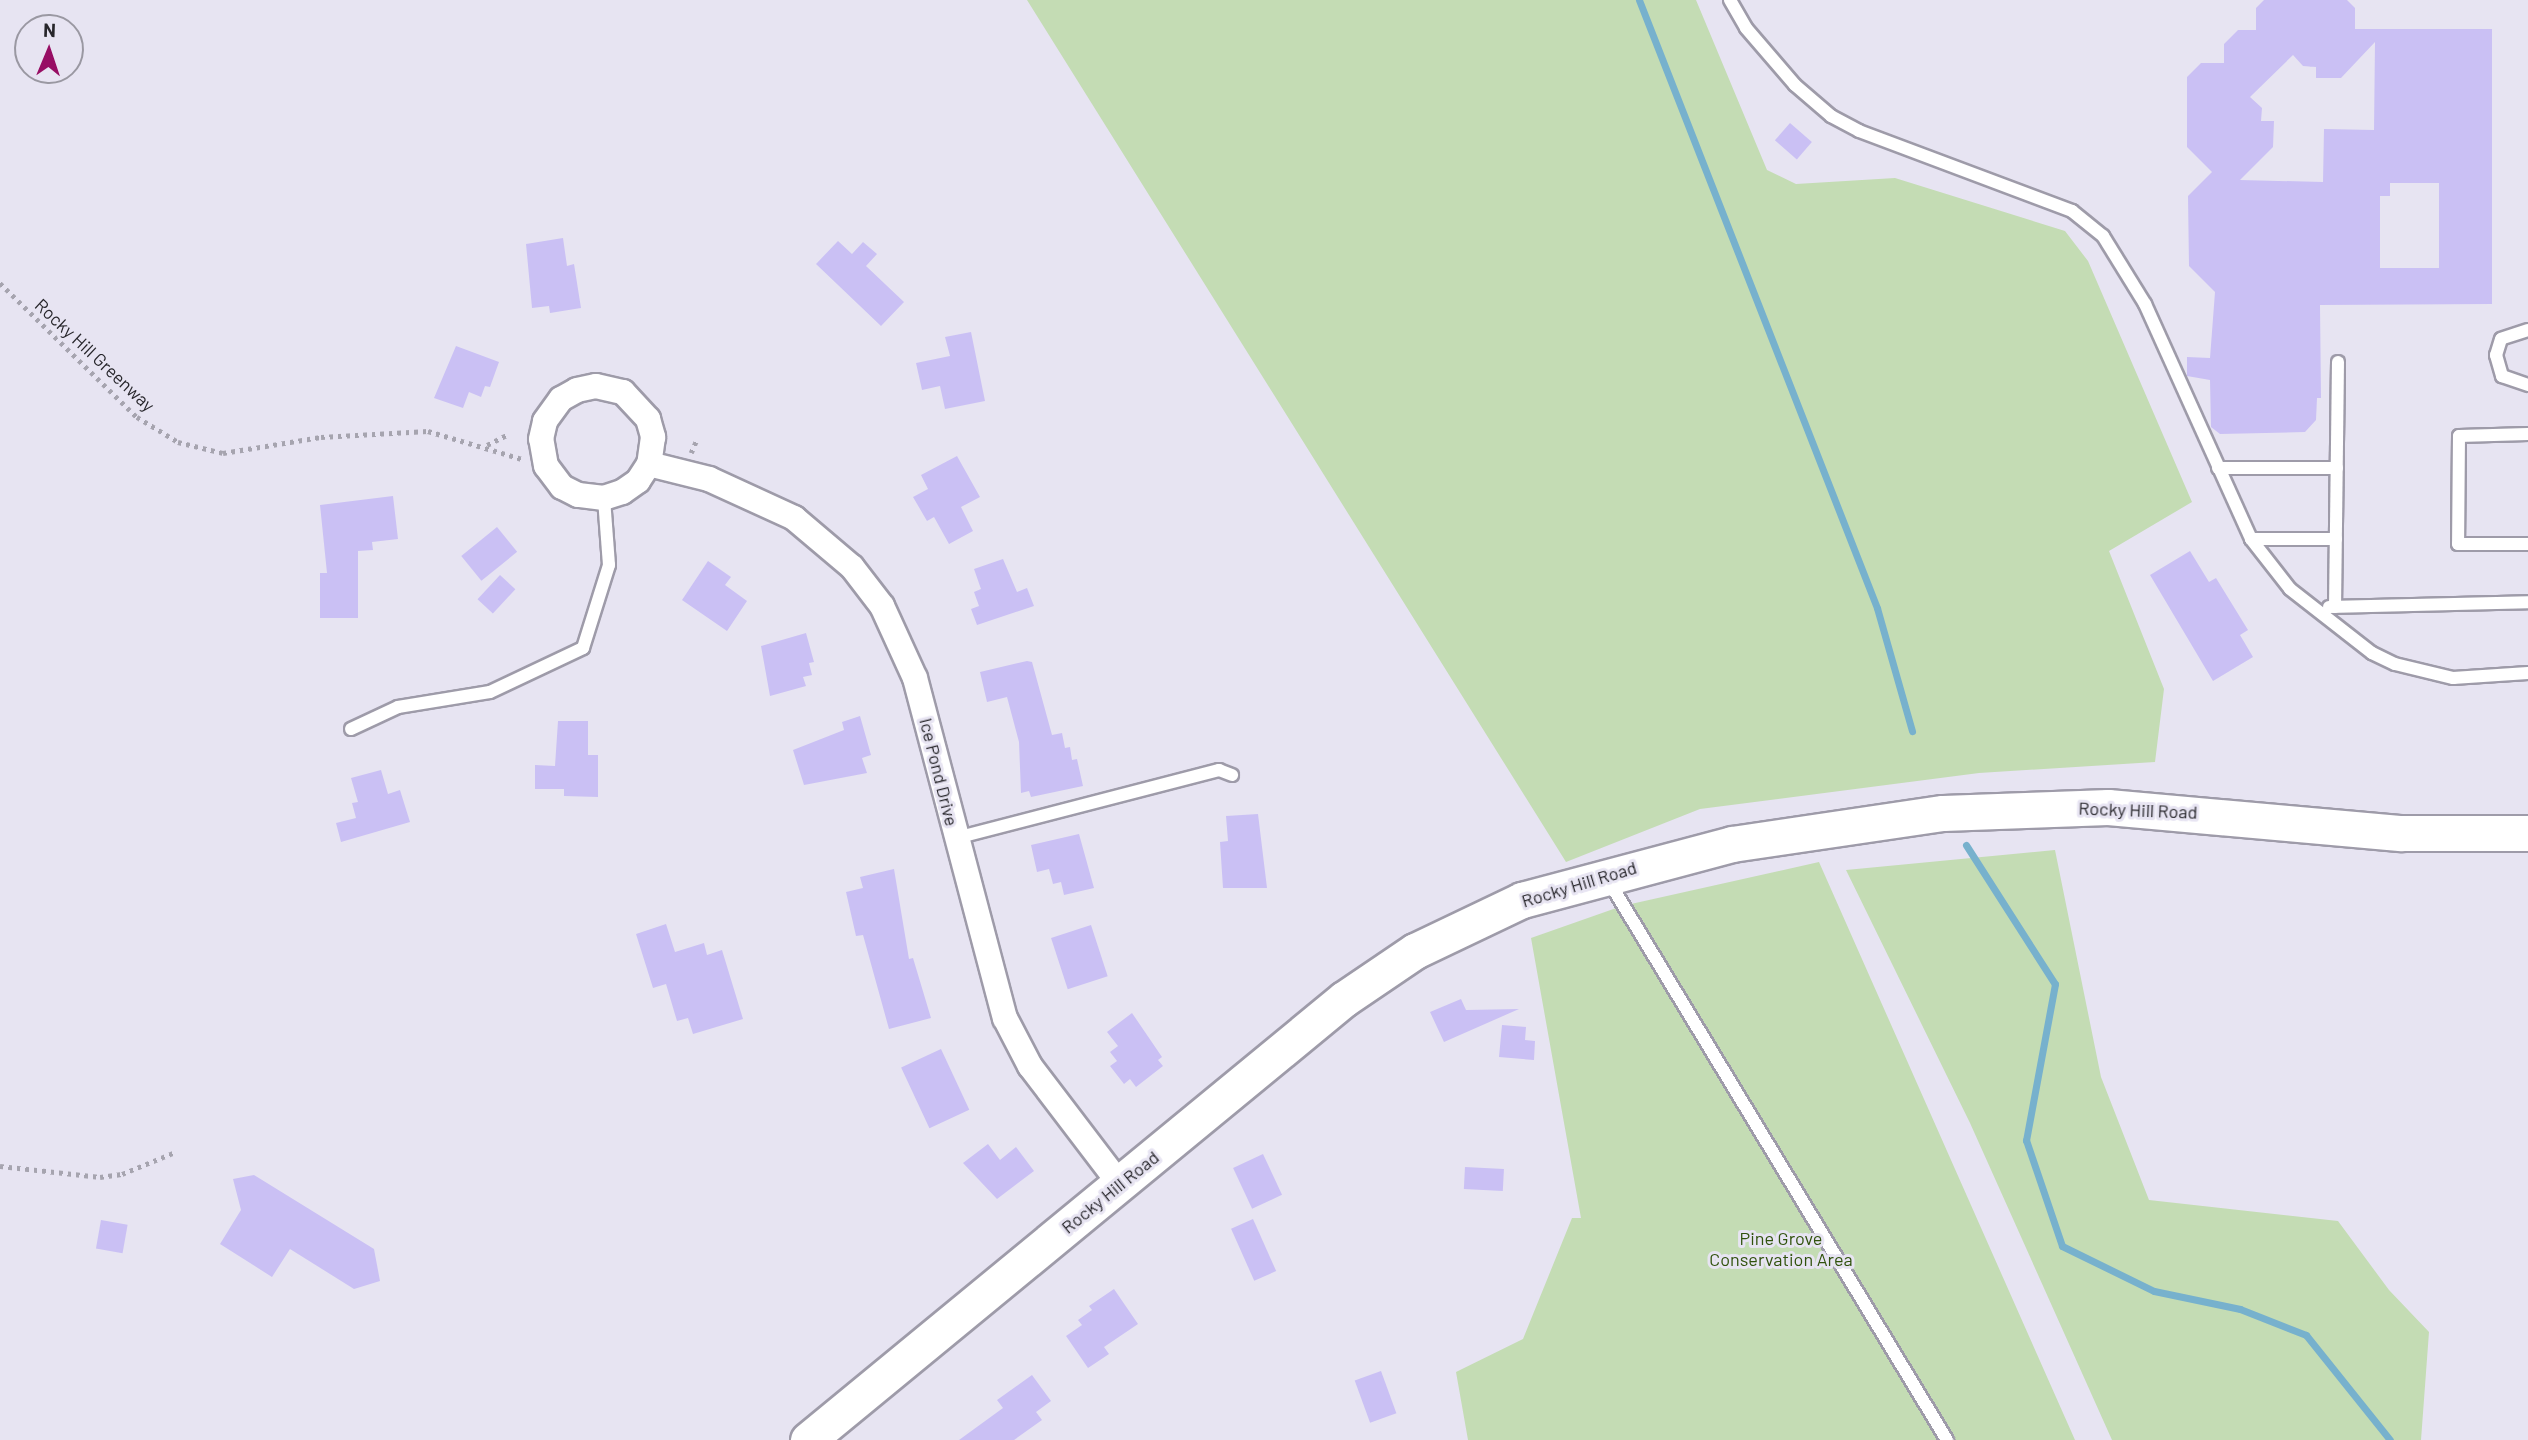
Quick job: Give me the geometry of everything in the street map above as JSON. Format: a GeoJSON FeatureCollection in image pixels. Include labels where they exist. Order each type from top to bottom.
{"type":"FeatureCollection","features":[{"type":"Feature","properties":{"kind":"main road","name":"Rocky Hill Road"},"geometry":{"type":"LineString","coordinates":[[808,1440],[1344,999],[1415,951],[1522,900],[1605,875],[1790,833],[1943,813],[2045,807],[2208,813],[2440,835],[2528,833]]}},
{"type":"Feature","properties":{"kind":"street"},"geometry":{"type":"LineString","coordinates":[[596,386],[623,392],[644,411],[653,437],[649,464],[631,487],[604,498],[570,492],[546,466],[541,439],[549,412],[569,393],[596,386]]}},
{"type":"Feature","properties":{"kind":"street","name":"Ice Pond Drive"},"geometry":{"type":"LineString","coordinates":[[649,464],[709,479],[767,502],[816,533],[852,567],[882,606],[906,652],[1005,1018],[1030,1066],[1120,1184]]}},
{"type":"Feature","properties":{"kind":"lane"},"geometry":{"type":"LineString","coordinates":[[1730,0],[1746,28],[1795,85],[1831,116],[1859,131],[2072,211],[2103,236],[2145,304],[2251,539],[2290,589],[2395,664],[2453,678],[2528,673]]}},
{"type":"Feature","properties":{"kind":"lane"},"geometry":{"type":"LineString","coordinates":[[2528,330],[2501,339],[2496,355],[2502,376],[2528,386]]}},
{"type":"Feature","properties":{"kind":"lane"},"geometry":{"type":"LineString","coordinates":[[2335,607],[2338,362]]}},
{"type":"Feature","properties":{"kind":"lane"},"geometry":{"type":"LineString","coordinates":[[2528,434],[2459,436],[2458,544],[2528,544]]}},
{"type":"Feature","properties":{"kind":"lane"},"geometry":{"type":"LineString","coordinates":[[2218,468],[2337,468]]}},
{"type":"Feature","properties":{"kind":"lane"},"geometry":{"type":"LineString","coordinates":[[351,729],[398,707],[490,692],[583,648],[586,626],[609,565],[604,498]]}},
{"type":"Feature","properties":{"kind":"lane"},"geometry":{"type":"LineString","coordinates":[[2251,539],[2336,539]]}},
{"type":"Feature","properties":{"kind":"lane"},"geometry":{"type":"LineString","coordinates":[[2314,608],[2528,601]]}},
{"type":"Feature","properties":{"kind":"lane"},"geometry":{"type":"LineString","coordinates":[[956,838],[1219,770],[1232,775]]}},
{"type":"Feature","properties":{"kind":"lane"},"geometry":{"type":"LineString","coordinates":[[1605,875],[1947,1440]]}},
{"type":"Feature","properties":{"kind":"path","name":"Rocky Hill Greenway"},"geometry":{"type":"LineString","coordinates":[[0,283],[137,417],[178,442],[223,453],[321,437],[428,431],[486,446],[546,466]]}},
{"type":"Feature","properties":{"kind":"path"},"geometry":{"type":"LineString","coordinates":[[486,446],[507,435]]}},
{"type":"Feature","properties":{"kind":"path"},"geometry":{"type":"LineString","coordinates":[[0,1166],[100,1177],[121,1174],[173,1153]]}},
{"type":"Feature","properties":{"kind":"green space"},"geometry":{"type":"Polygon","coordinates":[[[1027,0],[1696,0],[1767,170],[1796,184],[1895,178],[2065,231],[2088,261],[2192,502],[2109,551],[2164,689],[2155,762],[1979,773],[1700,809],[1566,862],[1027,0]]]}},
{"type":"Feature","properties":{"kind":"green space"},"geometry":{"type":"Polygon","coordinates":[[[2055,850],[2101,1077],[2149,1200],[2338,1221],[2389,1290],[2429,1332],[2421,1440],[2112,1440],[1970,1123],[1846,870],[2055,850]]]}},
{"type":"Feature","properties":{"kind":"green space","name":"Pine Grove Conservation Area"},"geometry":{"type":"Polygon","coordinates":[[[1819,862],[2075,1440],[1468,1440],[1456,1372],[1523,1339],[1572,1218],[1581,1218],[1531,938],[1622,906],[1819,862]]]}},
{"type":"Feature","properties":{"kind":"building"},"geometry":{"type":"Polygon","coordinates":[[[2264,0],[2347,0],[2355,8],[2355,29],[2492,29],[2492,304],[2320,305],[2321,398],[2317,398],[2316,420],[2305,432],[2220,434],[2211,427],[2210,380],[2187,376],[2187,357],[2210,358],[2215,292],[2189,266],[2188,196],[2212,172],[2187,147],[2187,77],[2201,63],[2224,63],[2224,44],[2238,30],[2256,30],[2256,8],[2264,0]],[[2375,42],[2341,78],[2316,78],[2316,67],[2303,66],[2293,55],[2250,97],[2262,108],[2261,121],[2274,121],[2273,147],[2240,180],[2323,182],[2324,129],[2374,130],[2375,42]],[[2390,183],[2390,196],[2380,196],[2380,268],[2439,268],[2439,183],[2390,183]]]}},
{"type":"Feature","properties":{"kind":"building"},"geometry":{"type":"Polygon","coordinates":[[[1790,123],[1812,142],[1797,159],[1775,140],[1790,123]]]}},
{"type":"Feature","properties":{"kind":"building"},"geometry":{"type":"Polygon","coordinates":[[[563,238],[567,266],[574,264],[581,308],[550,313],[549,306],[532,308],[526,244],[563,238]]]}},
{"type":"Feature","properties":{"kind":"building"},"geometry":{"type":"Polygon","coordinates":[[[838,241],[852,254],[863,242],[877,254],[866,266],[904,302],[881,326],[816,264],[838,241]]]}},
{"type":"Feature","properties":{"kind":"building"},"geometry":{"type":"Polygon","coordinates":[[[971,332],[985,401],[945,409],[940,386],[922,390],[916,363],[950,356],[945,337],[971,332]]]}},
{"type":"Feature","properties":{"kind":"building"},"geometry":{"type":"Polygon","coordinates":[[[456,346],[499,362],[490,387],[485,386],[481,397],[469,392],[463,408],[434,398],[456,346]]]}},
{"type":"Feature","properties":{"kind":"building"},"geometry":{"type":"Polygon","coordinates":[[[957,456],[980,497],[961,507],[973,531],[949,544],[934,517],[927,521],[913,497],[928,489],[921,475],[957,456]]]}},
{"type":"Feature","properties":{"kind":"building"},"geometry":{"type":"Polygon","coordinates":[[[393,496],[398,539],[372,542],[373,550],[358,551],[358,618],[320,618],[320,573],[327,573],[320,505],[393,496]]]}},
{"type":"Feature","properties":{"kind":"building"},"geometry":{"type":"Polygon","coordinates":[[[497,527],[517,552],[481,581],[461,556],[497,527]]]}},
{"type":"Feature","properties":{"kind":"building"},"geometry":{"type":"Polygon","coordinates":[[[2190,551],[2209,582],[2216,578],[2248,630],[2240,635],[2253,657],[2213,681],[2150,575],[2190,551]]]}},
{"type":"Feature","properties":{"kind":"building"},"geometry":{"type":"Polygon","coordinates":[[[1003,559],[1017,592],[1027,588],[1034,606],[977,625],[971,609],[979,606],[974,592],[981,589],[974,569],[1003,559]]]}},
{"type":"Feature","properties":{"kind":"building"},"geometry":{"type":"Polygon","coordinates":[[[708,561],[731,577],[725,585],[747,601],[727,631],[682,600],[708,561]]]}},
{"type":"Feature","properties":{"kind":"building"},"geometry":{"type":"Polygon","coordinates":[[[500,575],[515,589],[493,613],[477,599],[500,575]]]}},
{"type":"Feature","properties":{"kind":"building"},"geometry":{"type":"Polygon","coordinates":[[[806,633],[814,662],[809,663],[812,675],[803,677],[806,686],[770,696],[761,646],[806,633]]]}},
{"type":"Feature","properties":{"kind":"building"},"geometry":{"type":"Polygon","coordinates":[[[1032,662],[1052,735],[1062,733],[1065,748],[1070,747],[1072,760],[1077,759],[1083,786],[1031,797],[1029,791],[1021,793],[1019,742],[1007,697],[987,702],[980,672],[1032,662]]]}},
{"type":"Feature","properties":{"kind":"building"},"geometry":{"type":"Polygon","coordinates":[[[860,716],[871,755],[862,758],[867,773],[804,785],[793,750],[844,730],[842,722],[860,716]]]}},
{"type":"Feature","properties":{"kind":"building"},"geometry":{"type":"Polygon","coordinates":[[[558,721],[588,721],[588,755],[598,755],[598,797],[564,796],[564,789],[535,789],[535,765],[555,766],[558,721]]]}},
{"type":"Feature","properties":{"kind":"building"},"geometry":{"type":"Polygon","coordinates":[[[381,770],[388,794],[400,790],[410,822],[341,842],[336,823],[356,818],[352,803],[358,802],[351,778],[381,770]]]}},
{"type":"Feature","properties":{"kind":"building"},"geometry":{"type":"Polygon","coordinates":[[[1258,814],[1267,888],[1223,888],[1220,842],[1228,841],[1226,816],[1258,814]]]}},
{"type":"Feature","properties":{"kind":"building"},"geometry":{"type":"Polygon","coordinates":[[[1079,834],[1094,888],[1064,895],[1061,882],[1053,884],[1049,869],[1037,872],[1031,845],[1079,834]]]}},
{"type":"Feature","properties":{"kind":"building"},"geometry":{"type":"Polygon","coordinates":[[[894,869],[909,959],[913,958],[931,1018],[889,1029],[863,935],[856,936],[846,892],[863,888],[860,877],[894,869]]]}},
{"type":"Feature","properties":{"kind":"building"},"geometry":{"type":"Polygon","coordinates":[[[666,924],[675,952],[704,943],[707,955],[722,950],[743,1019],[693,1034],[688,1018],[677,1021],[666,984],[653,988],[636,934],[666,924]]]}},
{"type":"Feature","properties":{"kind":"building"},"geometry":{"type":"Polygon","coordinates":[[[1091,925],[1108,976],[1068,989],[1051,938],[1091,925]]]}},
{"type":"Feature","properties":{"kind":"building"},"geometry":{"type":"Polygon","coordinates":[[[1461,999],[1466,1010],[1519,1009],[1444,1042],[1430,1012],[1461,999]]]}},
{"type":"Feature","properties":{"kind":"building"},"geometry":{"type":"Polygon","coordinates":[[[1132,1013],[1162,1057],[1158,1060],[1163,1066],[1136,1087],[1130,1079],[1124,1084],[1110,1066],[1117,1061],[1110,1052],[1118,1046],[1107,1032],[1132,1013]]]}},
{"type":"Feature","properties":{"kind":"building"},"geometry":{"type":"Polygon","coordinates":[[[1502,1025],[1526,1027],[1525,1040],[1535,1041],[1534,1060],[1499,1057],[1502,1025]]]}},
{"type":"Feature","properties":{"kind":"building"},"geometry":{"type":"Polygon","coordinates":[[[941,1049],[969,1110],[929,1128],[901,1068],[941,1049]]]}},
{"type":"Feature","properties":{"kind":"building"},"geometry":{"type":"Polygon","coordinates":[[[988,1144],[1000,1160],[1016,1147],[1034,1171],[997,1199],[963,1163],[988,1144]]]}},
{"type":"Feature","properties":{"kind":"building"},"geometry":{"type":"Polygon","coordinates":[[[1263,1154],[1282,1195],[1252,1209],[1233,1168],[1263,1154]]]}},
{"type":"Feature","properties":{"kind":"building"},"geometry":{"type":"Polygon","coordinates":[[[1465,1167],[1504,1169],[1503,1191],[1464,1189],[1465,1167]]]}},
{"type":"Feature","properties":{"kind":"building"},"geometry":{"type":"Polygon","coordinates":[[[254,1175],[374,1249],[380,1281],[354,1289],[290,1249],[272,1277],[220,1244],[241,1210],[233,1179],[254,1175]]]}},
{"type":"Feature","properties":{"kind":"building"},"geometry":{"type":"Polygon","coordinates":[[[1253,1219],[1276,1271],[1254,1281],[1231,1229],[1253,1219]]]}},
{"type":"Feature","properties":{"kind":"building"},"geometry":{"type":"Polygon","coordinates":[[[101,1220],[128,1225],[123,1253],[96,1249],[101,1220]]]}},
{"type":"Feature","properties":{"kind":"building"},"geometry":{"type":"Polygon","coordinates":[[[1114,1289],[1138,1324],[1104,1347],[1109,1354],[1088,1368],[1066,1336],[1082,1325],[1078,1320],[1092,1310],[1089,1306],[1114,1289]]]}},
{"type":"Feature","properties":{"kind":"building"},"geometry":{"type":"Polygon","coordinates":[[[1381,1371],[1396,1413],[1370,1423],[1355,1381],[1381,1371]]]}},
{"type":"Feature","properties":{"kind":"building"},"geometry":{"type":"Polygon","coordinates":[[[1032,1375],[1051,1401],[1036,1412],[1042,1420],[1014,1440],[959,1440],[1003,1408],[997,1400],[1032,1375]]]}},
{"type":"Feature","properties":{"kind":"waterway"},"geometry":{"type":"LineString","coordinates":[[1639,0],[1877,608],[1912,731]]}},
{"type":"Feature","properties":{"kind":"waterway"},"geometry":{"type":"LineString","coordinates":[[1966,845],[2055,984],[2026,1140],[2062,1246],[2154,1291],[2240,1309],[2306,1335],[2390,1440]]}}]}
